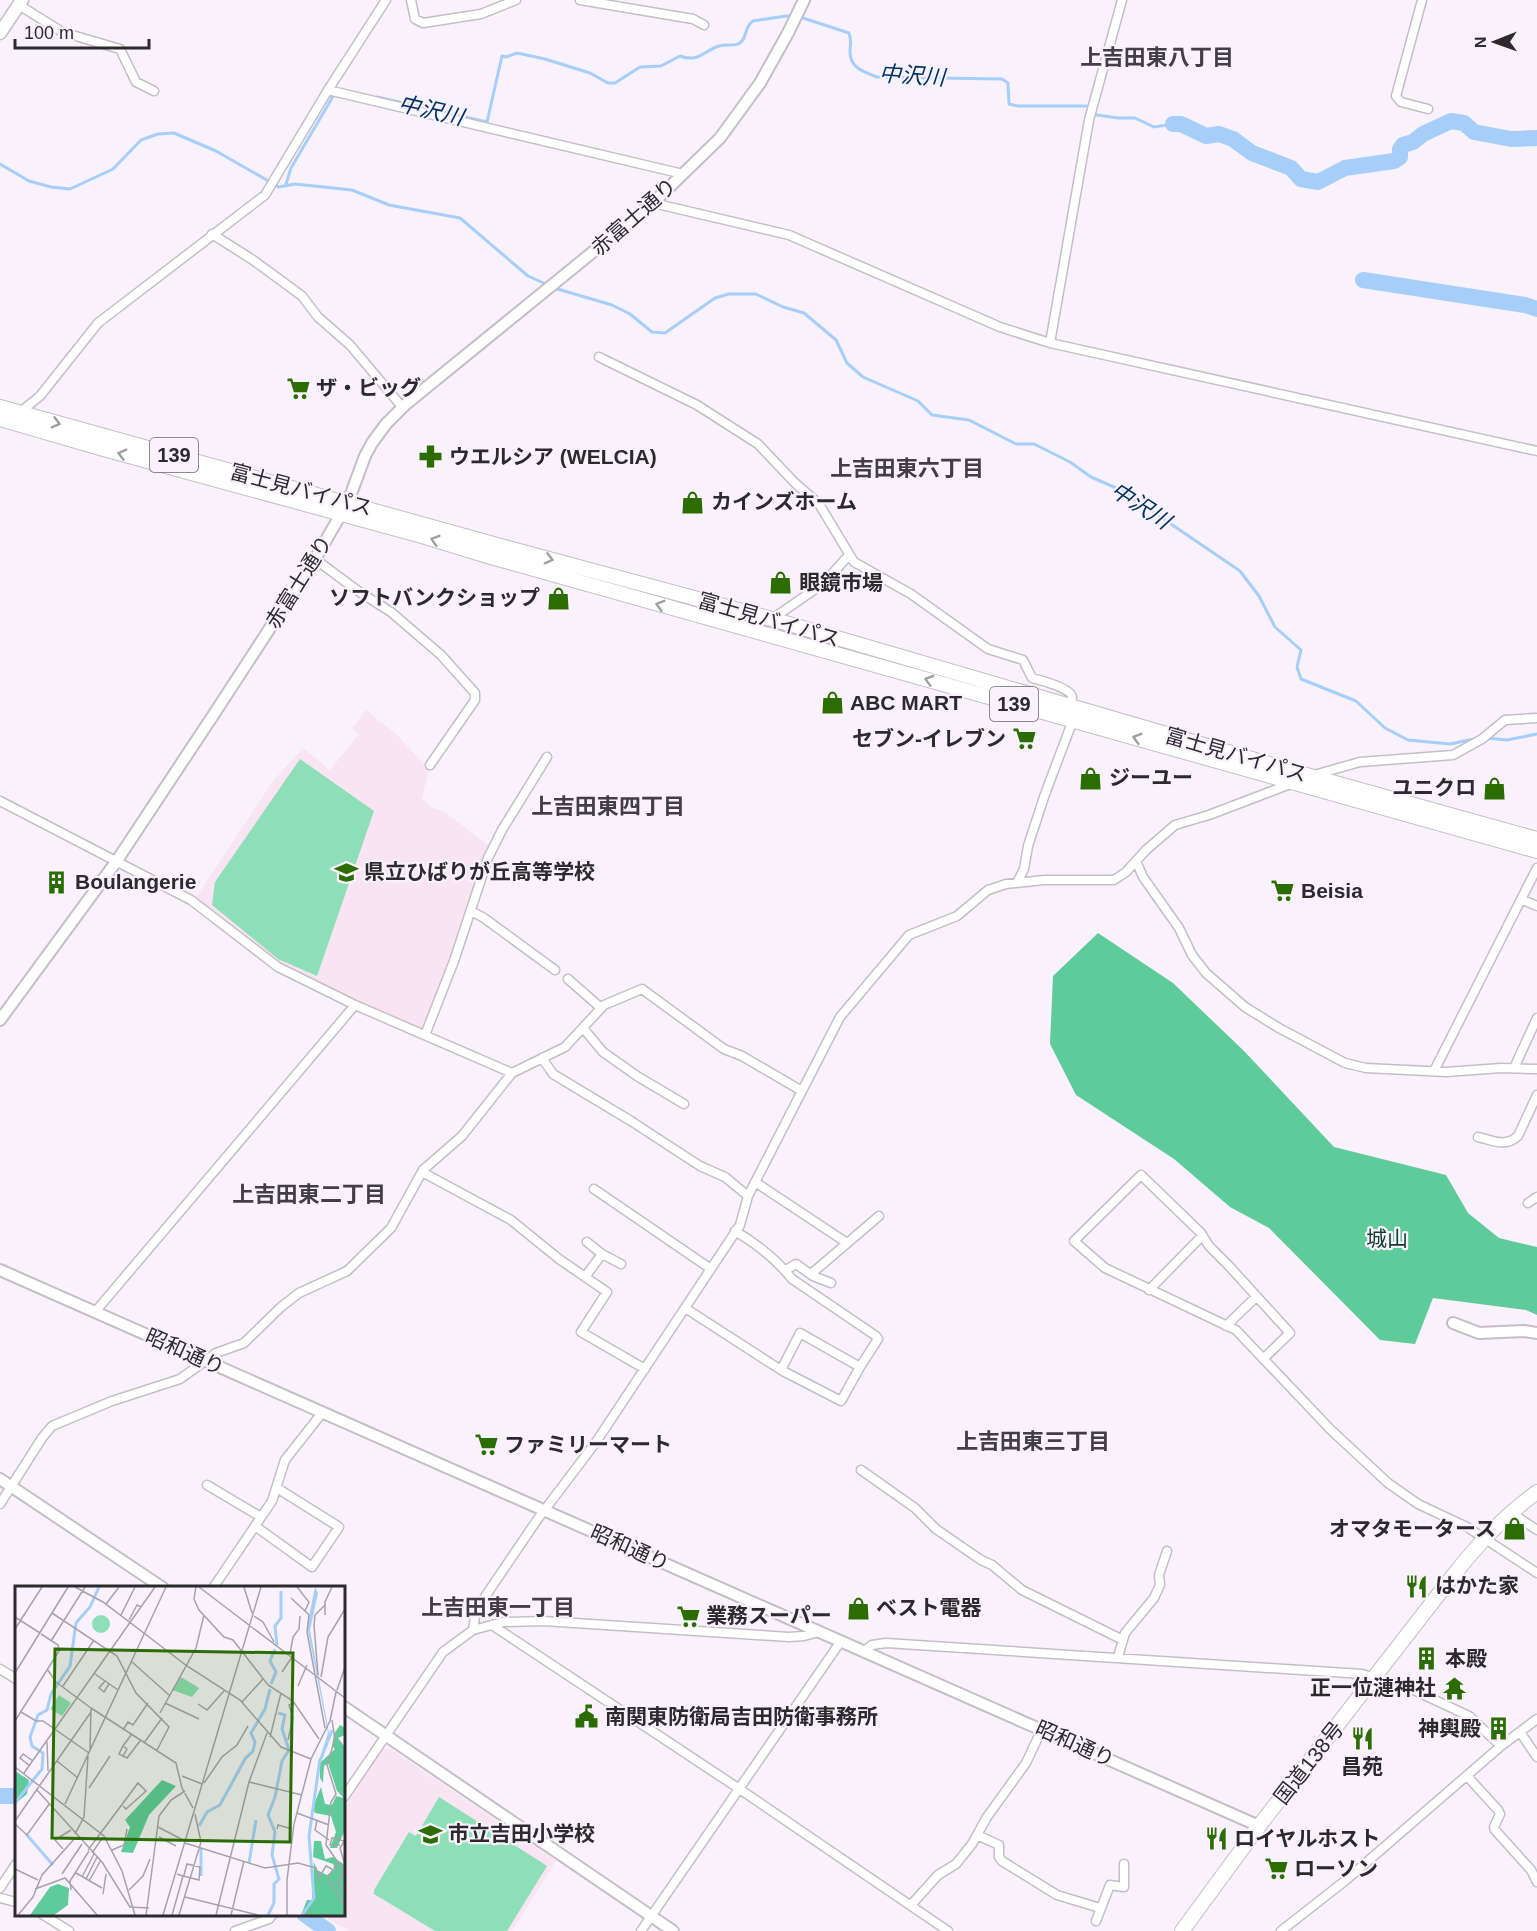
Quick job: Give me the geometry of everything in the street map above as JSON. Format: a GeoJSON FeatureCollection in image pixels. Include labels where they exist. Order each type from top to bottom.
{"type":"FeatureCollection","features":[{"type":"Feature","properties":{"kind":"highway","name":"富士見バイパス"},"geometry":{"type":"LineString","coordinates":[[0,407],[1073,720],[1537,851]]}},
{"type":"Feature","properties":{"kind":"highway","name":"富士見バイパス"},"geometry":{"type":"LineString","coordinates":[[2,421],[492,544],[772,619],[1310,776],[1537,839]]}},
{"type":"Feature","properties":{"kind":"highway","name":"国道138号"},"geometry":{"type":"LineString","coordinates":[[1182,1931],[1259,1826],[1452,1576],[1484,1538],[1510,1512],[1537,1492]]}},
{"type":"Feature","properties":{"kind":"main road"},"geometry":{"type":"LineString","coordinates":[[2,28],[21,3]]}},
{"type":"Feature","properties":{"kind":"street"},"geometry":{"type":"LineString","coordinates":[[2,421],[20,413],[40,396],[98,323],[265,195],[328,90],[386,0]]}},
{"type":"Feature","properties":{"kind":"street"},"geometry":{"type":"LineString","coordinates":[[411,0],[415,19],[423,23],[481,15],[516,0]]}},
{"type":"Feature","properties":{"kind":"street"},"geometry":{"type":"LineString","coordinates":[[580,0],[693,19],[704,25]]}},
{"type":"Feature","properties":{"kind":"street"},"geometry":{"type":"LineString","coordinates":[[1050,343],[1089,120],[1122,0]]}},
{"type":"Feature","properties":{"kind":"street"},"geometry":{"type":"LineString","coordinates":[[1422,0],[1396,96],[1401,102],[1428,109]]}},
{"type":"Feature","properties":{"kind":"street"},"geometry":{"type":"LineString","coordinates":[[21,3],[62,32],[120,50],[136,82],[154,91]]}},
{"type":"Feature","properties":{"kind":"street","name":"赤富士通り"},"geometry":{"type":"LineString","coordinates":[[0,1020],[116,862],[315,559],[344,508],[365,456],[386,424],[653,203],[720,138],[760,82],[802,4]]}},
{"type":"Feature","properties":{"kind":"street"},"geometry":{"type":"LineString","coordinates":[[328,90],[683,174]]}},
{"type":"Feature","properties":{"kind":"street"},"geometry":{"type":"LineString","coordinates":[[653,203],[789,236],[1000,327],[1050,343],[1537,451]]}},
{"type":"Feature","properties":{"kind":"street"},"geometry":{"type":"LineString","coordinates":[[213,234],[302,296],[318,316],[350,345],[403,408]]}},
{"type":"Feature","properties":{"kind":"street"},"geometry":{"type":"LineString","coordinates":[[599,357],[697,405],[758,444],[795,483],[819,504],[854,562],[911,594],[988,649],[1023,660],[1032,678],[1063,688],[1070,693],[1072,697],[1069,706]]}},
{"type":"Feature","properties":{"kind":"street"},"geometry":{"type":"LineString","coordinates":[[772,619],[824,583],[849,555]]}},
{"type":"Feature","properties":{"kind":"street"},"geometry":{"type":"LineString","coordinates":[[315,559],[391,612],[441,655],[475,693],[475,700],[430,765]]}},
{"type":"Feature","properties":{"kind":"street"},"geometry":{"type":"LineString","coordinates":[[473,1630],[476,1610],[545,1510],[596,1442],[740,1225],[747,1197],[840,1017],[909,935],[957,916],[988,890],[1044,880],[1114,880],[1126,872],[1175,825],[1209,815],[1310,776],[1360,762],[1454,755],[1482,740],[1505,720],[1537,718]]}},
{"type":"Feature","properties":{"kind":"street"},"geometry":{"type":"LineString","coordinates":[[1017,883],[1024,869],[1028,846],[1045,794],[1073,720]]}},
{"type":"Feature","properties":{"kind":"street"},"geometry":{"type":"LineString","coordinates":[[425,1035],[488,858],[502,830],[547,757]]}},
{"type":"Feature","properties":{"kind":"street"},"geometry":{"type":"LineString","coordinates":[[0,801],[191,900],[278,967],[355,1005],[512,1073]]}},
{"type":"Feature","properties":{"kind":"street"},"geometry":{"type":"LineString","coordinates":[[1136,861],[1143,877],[1179,928],[1192,955],[1206,973],[1245,1007],[1345,1063],[1366,1068],[1434,1071],[1537,1069]]}},
{"type":"Feature","properties":{"kind":"street"},"geometry":{"type":"LineString","coordinates":[[1434,1071],[1537,868]]}},
{"type":"Feature","properties":{"kind":"street"},"geometry":{"type":"LineString","coordinates":[[1521,899],[1537,906]]}},
{"type":"Feature","properties":{"kind":"street"},"geometry":{"type":"LineString","coordinates":[[471,911],[555,970]]}},
{"type":"Feature","properties":{"kind":"street"},"geometry":{"type":"LineString","coordinates":[[568,979],[601,1008]]}},
{"type":"Feature","properties":{"kind":"street"},"geometry":{"type":"LineString","coordinates":[[0,1504],[52,1426],[112,1401],[168,1384],[191,1373],[216,1353],[244,1344],[280,1307],[299,1293],[347,1271],[391,1228],[422,1172],[462,1136],[512,1073],[565,1047],[601,1008],[620,997],[642,989],[724,1049],[742,1056],[802,1091]]}},
{"type":"Feature","properties":{"kind":"street"},"geometry":{"type":"LineString","coordinates":[[95,1312],[355,1005]]}},
{"type":"Feature","properties":{"kind":"street"},"geometry":{"type":"LineString","coordinates":[[1514,1068],[1537,1018]]}},
{"type":"Feature","properties":{"kind":"street"},"geometry":{"type":"LineString","coordinates":[[583,1028],[603,1052],[637,1076],[684,1104]]}},
{"type":"Feature","properties":{"kind":"street"},"geometry":{"type":"LineString","coordinates":[[542,1058],[553,1074],[700,1166],[725,1177],[747,1197]]}},
{"type":"Feature","properties":{"kind":"street"},"geometry":{"type":"LineString","coordinates":[[1478,1137],[1498,1143],[1514,1140],[1537,1095]]}},
{"type":"Feature","properties":{"kind":"street"},"geometry":{"type":"LineString","coordinates":[[422,1172],[511,1220],[559,1259],[606,1292],[581,1332],[645,1369]]}},
{"type":"Feature","properties":{"kind":"street"},"geometry":{"type":"LineString","coordinates":[[1263,1359],[1290,1333],[1202,1236],[1140,1175],[1074,1241],[1105,1268],[1236,1330],[1263,1359],[1330,1429],[1388,1483],[1418,1504],[1467,1527],[1537,1573]]}},
{"type":"Feature","properties":{"kind":"street"},"geometry":{"type":"LineString","coordinates":[[755,1182],[847,1243]]}},
{"type":"Feature","properties":{"kind":"street"},"geometry":{"type":"LineString","coordinates":[[594,1189],[711,1269]]}},
{"type":"Feature","properties":{"kind":"street"},"geometry":{"type":"LineString","coordinates":[[1528,1203],[1537,1197]]}},
{"type":"Feature","properties":{"kind":"street"},"geometry":{"type":"LineString","coordinates":[[811,1274],[879,1216]]}},
{"type":"Feature","properties":{"kind":"street"},"geometry":{"type":"LineString","coordinates":[[685,1308],[782,1370],[841,1401],[878,1339],[792,1279],[786,1270],[754,1242],[735,1231]]}},
{"type":"Feature","properties":{"kind":"street"},"geometry":{"type":"LineString","coordinates":[[1149,1290],[1202,1236]]}},
{"type":"Feature","properties":{"kind":"street"},"geometry":{"type":"LineString","coordinates":[[587,1242],[602,1254],[621,1264]]}},
{"type":"Feature","properties":{"kind":"street"},"geometry":{"type":"LineString","coordinates":[[585,1277],[602,1254]]}},
{"type":"Feature","properties":{"kind":"street"},"geometry":{"type":"LineString","coordinates":[[786,1270],[796,1264],[831,1283]]}},
{"type":"Feature","properties":{"kind":"street","name":"昭和通り"},"geometry":{"type":"LineString","coordinates":[[0,1270],[1259,1826]]}},
{"type":"Feature","properties":{"kind":"street"},"geometry":{"type":"LineString","coordinates":[[1226,1326],[1256,1297]]}},
{"type":"Feature","properties":{"kind":"street"},"geometry":{"type":"LineString","coordinates":[[1453,1323],[1479,1333],[1524,1330],[1537,1333]]}},
{"type":"Feature","properties":{"kind":"street"},"geometry":{"type":"LineString","coordinates":[[782,1370],[800,1333],[860,1367]]}},
{"type":"Feature","properties":{"kind":"street"},"geometry":{"type":"LineString","coordinates":[[214,1586],[272,1501],[285,1460],[322,1413]]}},
{"type":"Feature","properties":{"kind":"street"},"geometry":{"type":"LineString","coordinates":[[861,1470],[915,1508],[936,1529],[992,1565],[1022,1590],[1123,1640]]}},
{"type":"Feature","properties":{"kind":"street"},"geometry":{"type":"LineString","coordinates":[[0,1479],[162,1586]]}},
{"type":"Feature","properties":{"kind":"street"},"geometry":{"type":"LineString","coordinates":[[207,1485],[261,1517]]}},
{"type":"Feature","properties":{"kind":"street"},"geometry":{"type":"LineString","coordinates":[[255,1526],[312,1567],[339,1527],[277,1488]]}},
{"type":"Feature","properties":{"kind":"street"},"geometry":{"type":"LineString","coordinates":[[1510,1512],[1537,1530]]}},
{"type":"Feature","properties":{"kind":"street"},"geometry":{"type":"LineString","coordinates":[[1118,1657],[1125,1633],[1154,1598],[1160,1584],[1159,1575],[1167,1551]]}},
{"type":"Feature","properties":{"kind":"street"},"geometry":{"type":"LineString","coordinates":[[345,1796],[443,1652],[473,1630],[503,1622],[544,1621],[789,1637],[819,1632]]}},
{"type":"Feature","properties":{"kind":"street"},"geometry":{"type":"LineString","coordinates":[[492,1625],[948,1931]]}},
{"type":"Feature","properties":{"kind":"street"},"geometry":{"type":"LineString","coordinates":[[641,1931],[841,1641]]}},
{"type":"Feature","properties":{"kind":"street"},"geometry":{"type":"LineString","coordinates":[[863,1652],[872,1645],[886,1643],[1362,1674],[1407,1687],[1469,1716],[1501,1746]]}},
{"type":"Feature","properties":{"kind":"street"},"geometry":{"type":"LineString","coordinates":[[0,1669],[15,1678]]}},
{"type":"Feature","properties":{"kind":"street"},"geometry":{"type":"LineString","coordinates":[[345,1708],[673,1931]]}},
{"type":"Feature","properties":{"kind":"street"},"geometry":{"type":"LineString","coordinates":[[1281,1931],[1346,1880],[1501,1746],[1537,1719]]}},
{"type":"Feature","properties":{"kind":"street"},"geometry":{"type":"LineString","coordinates":[[910,1905],[938,1875],[956,1864],[1026,1762],[1042,1729]]}},
{"type":"Feature","properties":{"kind":"street"},"geometry":{"type":"LineString","coordinates":[[1520,1732],[1537,1757]]}},
{"type":"Feature","properties":{"kind":"street"},"geometry":{"type":"LineString","coordinates":[[1467,1776],[1498,1810],[1500,1814],[1494,1827],[1495,1830],[1531,1870],[1537,1882]]}},
{"type":"Feature","properties":{"kind":"street"},"geometry":{"type":"LineString","coordinates":[[977,1835],[999,1845],[999,1857],[1002,1861],[1057,1895],[1100,1908]]}},
{"type":"Feature","properties":{"kind":"street"},"geometry":{"type":"LineString","coordinates":[[1096,1921],[1110,1885],[1124,1887],[1124,1864]]}},
{"type":"Feature","properties":{"kind":"street"},"geometry":{"type":"LineString","coordinates":[[0,1888],[15,1866]]}},
{"type":"Feature","properties":{"kind":"street"},"geometry":{"type":"LineString","coordinates":[[0,1898],[15,1902]]}},
{"type":"Feature","properties":{"kind":"street"},"geometry":{"type":"LineString","coordinates":[[45,1916],[69,1931]]}},
{"type":"Feature","properties":{"kind":"street"},"geometry":{"type":"LineString","coordinates":[[235,1931],[271,1917]]}},
{"type":"Feature","properties":{"kind":"shaded area","name":"県立ひばりが丘高等学校"},"geometry":{"type":"Polygon","coordinates":[[[366,710],[397,735],[429,770],[422,799],[433,808],[445,812],[489,846],[456,942],[421,1028],[351,998],[276,961],[195,899],[273,781],[303,748],[330,770],[359,734],[352,728],[366,710]]]}},
{"type":"Feature","properties":{"kind":"shaded area","name":"市立吉田小学校"},"geometry":{"type":"Polygon","coordinates":[[[381,1749],[391,1749],[556,1861],[512,1931],[350,1931],[323,1916],[345,1916],[345,1806],[381,1749]]]}},
{"type":"Feature","properties":{"kind":"green space"},"geometry":{"type":"Polygon","coordinates":[[[300,759],[374,811],[317,976],[278,959],[212,905],[215,882],[300,759]]]}},
{"type":"Feature","properties":{"kind":"green space","name":"城山"},"geometry":{"type":"Polygon","coordinates":[[[1098,933],[1173,983],[1244,1051],[1334,1147],[1446,1175],[1468,1213],[1499,1238],[1537,1247],[1537,1315],[1526,1310],[1433,1298],[1415,1344],[1380,1340],[1269,1228],[1230,1207],[1174,1159],[1076,1095],[1050,1044],[1053,976],[1098,933]]]}},
{"type":"Feature","properties":{"kind":"green space"},"geometry":{"type":"Polygon","coordinates":[[[439,1797],[547,1866],[507,1931],[435,1931],[374,1894],[374,1890],[409,1832],[416,1836],[439,1797]]]}},
{"type":"Feature","properties":{"kind":"waterway","name":"中沢川"},"geometry":{"type":"LineString","coordinates":[[377,97],[487,122],[502,56],[517,53],[545,59],[590,73],[608,83],[615,83],[640,67],[661,66],[680,56],[692,58],[722,45],[737,44],[742,41],[753,21],[786,16],[800,17],[849,33],[852,62],[859,69],[877,77],[1002,79],[1008,83],[1009,104],[1087,106],[1097,115],[1135,118],[1154,127],[1173,124]]}},
{"type":"Feature","properties":{"kind":"waterway","name":"中沢川"},"geometry":{"type":"LineString","coordinates":[[286,184],[291,168],[335,93]]}},
{"type":"Feature","properties":{"kind":"waterway","name":"中沢川"},"geometry":{"type":"LineString","coordinates":[[1173,124],[1181,124],[1206,136],[1219,134],[1233,139],[1252,153],[1291,168],[1301,179],[1318,182],[1345,168],[1394,161],[1400,157],[1400,149],[1403,145],[1451,121],[1464,123],[1474,132],[1511,139],[1537,138]]}},
{"type":"Feature","properties":{"kind":"waterway","name":"中沢川"},"geometry":{"type":"LineString","coordinates":[[0,164],[29,181],[70,189],[113,169],[141,140],[158,134],[174,133],[216,151],[279,187],[295,184],[352,190],[389,205],[460,218],[528,276],[548,285]]}},
{"type":"Feature","properties":{"kind":"waterway","name":"中沢川"},"geometry":{"type":"LineString","coordinates":[[1363,280],[1525,305],[1537,309]]}},
{"type":"Feature","properties":{"kind":"waterway","name":"中沢川"},"geometry":{"type":"LineString","coordinates":[[554,288],[612,305],[630,314],[652,332],[665,333],[715,298],[729,294],[756,294],[783,307],[804,313],[836,340],[847,363],[863,377],[918,401],[932,415],[969,420],[1016,444],[1034,444],[1070,462],[1091,477],[1121,490],[1240,571],[1259,596],[1275,627],[1301,650],[1297,667],[1301,679],[1356,701],[1385,728],[1408,740],[1450,744],[1479,738]]}},
{"type":"Feature","properties":{"kind":"waterway","name":"中沢川"},"geometry":{"type":"LineString","coordinates":[[1486,738],[1507,740],[1537,734]]}},
{"type":"Feature","properties":{"kind":"waterway"},"geometry":{"type":"LineString","coordinates":[[0,1796],[15,1796]]}},
{"type":"Feature","properties":{"kind":"waterway"},"geometry":{"type":"LineString","coordinates":[[307,1916],[328,1931]]}},
{"type":"Feature","properties":{"kind":"place","name":"ザ・ビッグ"},"geometry":{"type":"Point","coordinates":[298,388]}},
{"type":"Feature","properties":{"kind":"place","name":"ウエルシア (WELCIA)"},"geometry":{"type":"Point","coordinates":[431,457]}},
{"type":"Feature","properties":{"kind":"place","name":"カインズホーム"},"geometry":{"type":"Point","coordinates":[693,502]}},
{"type":"Feature","properties":{"kind":"place","name":"眼鏡市場"},"geometry":{"type":"Point","coordinates":[781,583]}},
{"type":"Feature","properties":{"kind":"place","name":"ソフトバンクショップ"},"geometry":{"type":"Point","coordinates":[558,598]}},
{"type":"Feature","properties":{"kind":"place","name":"ABC MART"},"geometry":{"type":"Point","coordinates":[832,703]}},
{"type":"Feature","properties":{"kind":"place","name":"セブン-イレブン"},"geometry":{"type":"Point","coordinates":[1024,739]}},
{"type":"Feature","properties":{"kind":"place","name":"ジーユー"},"geometry":{"type":"Point","coordinates":[1091,778]}},
{"type":"Feature","properties":{"kind":"place","name":"ユニクロ"},"geometry":{"type":"Point","coordinates":[1494,788]}},
{"type":"Feature","properties":{"kind":"place","name":"県立ひばりが丘高等学校"},"geometry":{"type":"Point","coordinates":[346,872]}},
{"type":"Feature","properties":{"kind":"place","name":"Boulangerie"},"geometry":{"type":"Point","coordinates":[57,882]}},
{"type":"Feature","properties":{"kind":"place","name":"Beisia"},"geometry":{"type":"Point","coordinates":[1283,891]}},
{"type":"Feature","properties":{"kind":"place","name":"ファミリーマート"},"geometry":{"type":"Point","coordinates":[486,1445]}},
{"type":"Feature","properties":{"kind":"place","name":"オマタモータース"},"geometry":{"type":"Point","coordinates":[1514,1529]}},
{"type":"Feature","properties":{"kind":"place","name":"はかた家"},"geometry":{"type":"Point","coordinates":[1417,1586]}},
{"type":"Feature","properties":{"kind":"place","name":"ベスト電器"},"geometry":{"type":"Point","coordinates":[858,1608]}},
{"type":"Feature","properties":{"kind":"place","name":"業務スーパー"},"geometry":{"type":"Point","coordinates":[688,1616]}},
{"type":"Feature","properties":{"kind":"place","name":"本殿"},"geometry":{"type":"Point","coordinates":[1427,1659]}},
{"type":"Feature","properties":{"kind":"place","name":"正一位漣神社"},"geometry":{"type":"Point","coordinates":[1454,1688]}},
{"type":"Feature","properties":{"kind":"place","name":"南関東防衛局吉田防衛事務所"},"geometry":{"type":"Point","coordinates":[587,1717]}},
{"type":"Feature","properties":{"kind":"place","name":"神輿殿"},"geometry":{"type":"Point","coordinates":[1499,1729]}},
{"type":"Feature","properties":{"kind":"place","name":"昌苑"},"geometry":{"type":"Point","coordinates":[1362,1739]}},
{"type":"Feature","properties":{"kind":"place","name":"市立吉田小学校"},"geometry":{"type":"Point","coordinates":[430,1834]}},
{"type":"Feature","properties":{"kind":"place","name":"ロイヤルホスト"},"geometry":{"type":"Point","coordinates":[1216,1839]}},
{"type":"Feature","properties":{"kind":"place","name":"ローソン"},"geometry":{"type":"Point","coordinates":[1276,1869]}},
{"type":"Feature","properties":{"kind":"district","name":"上吉田東八丁目"},"geometry":{"type":"Point","coordinates":[1157,57]}},
{"type":"Feature","properties":{"kind":"district","name":"上吉田東六丁目"},"geometry":{"type":"Point","coordinates":[907,468]}},
{"type":"Feature","properties":{"kind":"district","name":"上吉田東四丁目"},"geometry":{"type":"Point","coordinates":[608,806]}},
{"type":"Feature","properties":{"kind":"district","name":"上吉田東二丁目"},"geometry":{"type":"Point","coordinates":[309,1194]}},
{"type":"Feature","properties":{"kind":"district","name":"上吉田東三丁目"},"geometry":{"type":"Point","coordinates":[1033,1441]}},
{"type":"Feature","properties":{"kind":"district","name":"上吉田東一丁目"},"geometry":{"type":"Point","coordinates":[498,1607]}}]}
